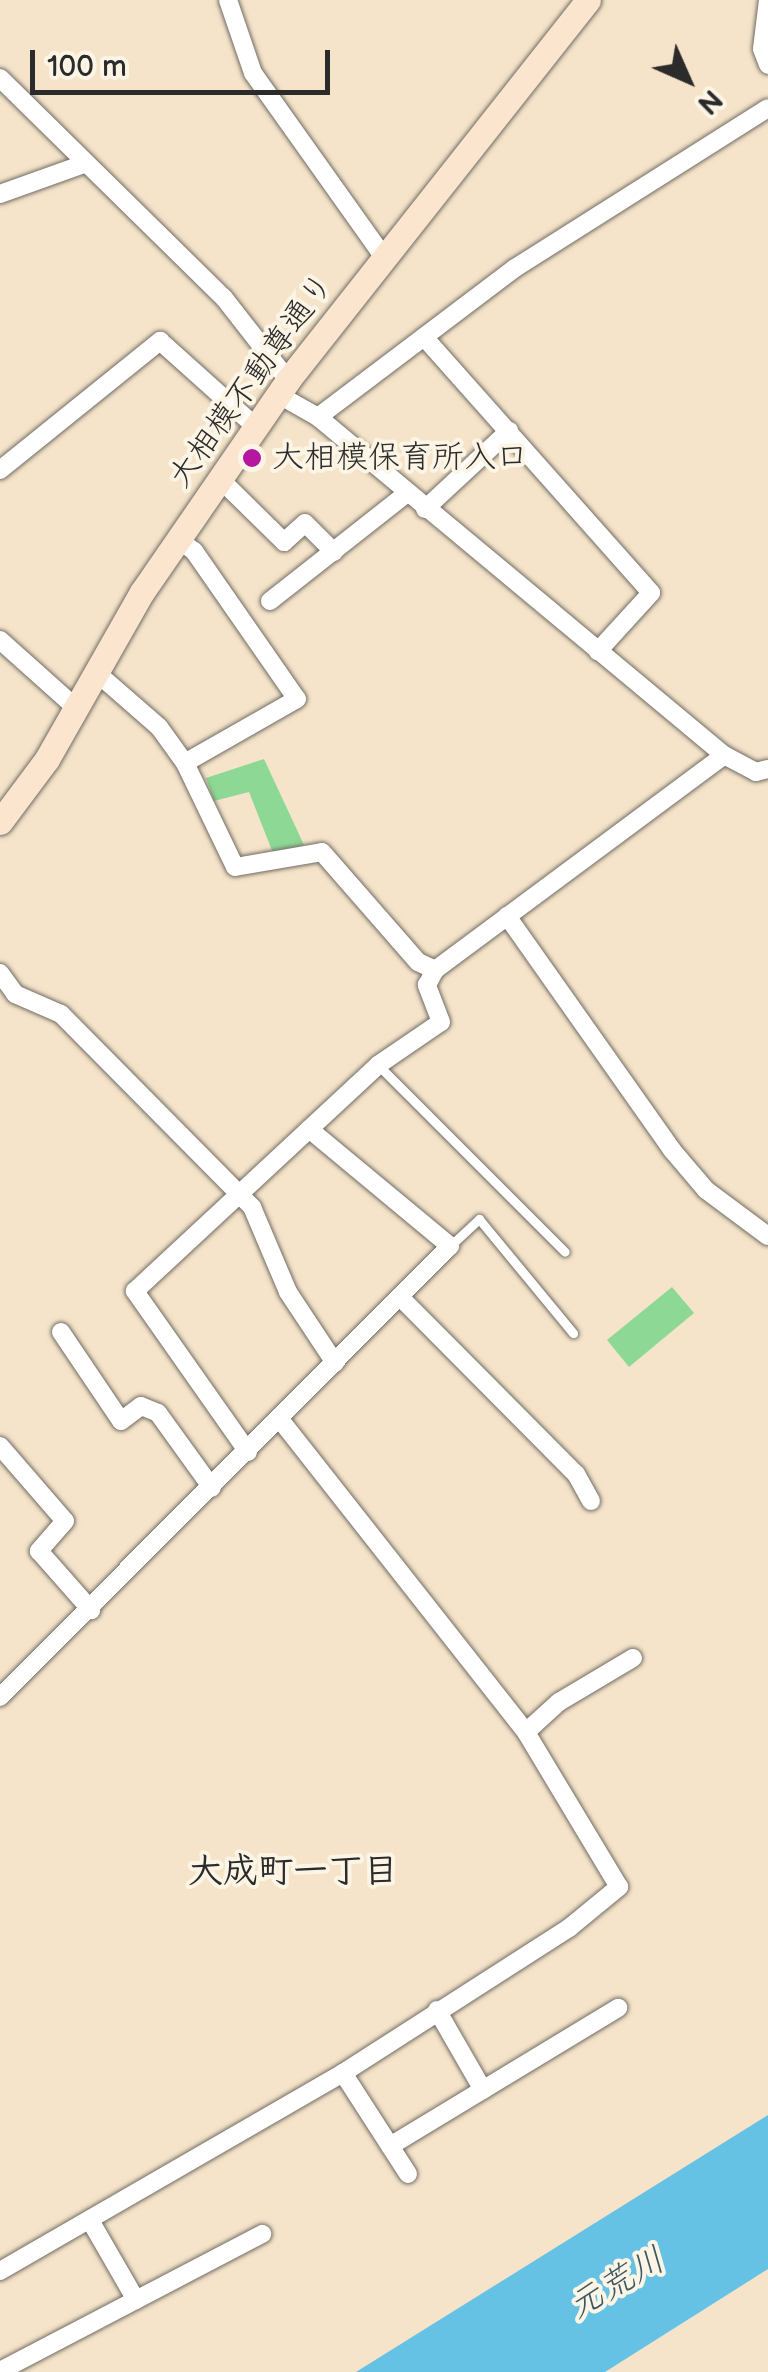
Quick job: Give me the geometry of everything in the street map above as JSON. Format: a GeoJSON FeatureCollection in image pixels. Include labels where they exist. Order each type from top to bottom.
{"type":"FeatureCollection","features":[{"type":"Feature","properties":{"kind":"street"},"geometry":{"type":"LineString","coordinates":[[228,0],[253,73],[384,257]]}},
{"type":"Feature","properties":{"kind":"street","name":"大相模不動尊通り"},"geometry":{"type":"LineString","coordinates":[[0,822],[76,708],[177,539],[283,388],[588,0]]}},
{"type":"Feature","properties":{"kind":"street"},"geometry":{"type":"LineString","coordinates":[[768,0],[762,49],[768,66]]}},
{"type":"Feature","properties":{"kind":"street"},"geometry":{"type":"LineString","coordinates":[[0,78],[224,298],[283,388],[724,755],[756,772],[768,769]]}},
{"type":"Feature","properties":{"kind":"street"},"geometry":{"type":"LineString","coordinates":[[318,417],[515,268],[768,108]]}},
{"type":"Feature","properties":{"kind":"street"},"geometry":{"type":"LineString","coordinates":[[0,194],[84,164]]}},
{"type":"Feature","properties":{"kind":"street"},"geometry":{"type":"LineString","coordinates":[[424,337],[651,593],[598,651]]}},
{"type":"Feature","properties":{"kind":"street"},"geometry":{"type":"LineString","coordinates":[[0,470],[160,341],[257,428]]}},
{"type":"Feature","properties":{"kind":"street"},"geometry":{"type":"LineString","coordinates":[[425,509],[509,431]]}},
{"type":"Feature","properties":{"kind":"street"},"geometry":{"type":"LineString","coordinates":[[220,479],[284,542],[305,524],[334,552]]}},
{"type":"Feature","properties":{"kind":"street"},"geometry":{"type":"LineString","coordinates":[[270,601],[406,494]]}},
{"type":"Feature","properties":{"kind":"street"},"geometry":{"type":"LineString","coordinates":[[177,539],[194,551],[296,699],[185,763]]}},
{"type":"Feature","properties":{"kind":"street"},"geometry":{"type":"LineString","coordinates":[[0,640],[76,708]]}},
{"type":"Feature","properties":{"kind":"street"},"geometry":{"type":"LineString","coordinates":[[97,673],[158,727],[185,763],[234,867],[322,852],[418,962],[435,970]]}},
{"type":"Feature","properties":{"kind":"street"},"geometry":{"type":"LineString","coordinates":[[248,1452],[136,1292],[378,1066],[441,1022],[427,985],[435,970],[724,755]]}},
{"type":"Feature","properties":{"kind":"street"},"geometry":{"type":"LineString","coordinates":[[507,916],[672,1150],[706,1190],[768,1236]]}},
{"type":"Feature","properties":{"kind":"street"},"geometry":{"type":"LineString","coordinates":[[0,974],[15,994],[61,1014],[240,1195],[288,1292],[335,1363]]}},
{"type":"Feature","properties":{"kind":"street"},"geometry":{"type":"LineString","coordinates":[[4,1685],[91,1610],[450,1246],[309,1129]]}},
{"type":"Feature","properties":{"kind":"street"},"geometry":{"type":"LineString","coordinates":[[400,1297],[576,1474],[591,1501]]}},
{"type":"Feature","properties":{"kind":"street"},"geometry":{"type":"LineString","coordinates":[[61,1332],[121,1421],[141,1406],[158,1413],[212,1488]]}},
{"type":"Feature","properties":{"kind":"street"},"geometry":{"type":"LineString","coordinates":[[0,2270],[92,2222],[343,2072],[569,1928],[619,1887],[526,1732],[281,1420]]}},
{"type":"Feature","properties":{"kind":"street"},"geometry":{"type":"LineString","coordinates":[[0,1446],[65,1521],[39,1551],[91,1610]]}},
{"type":"Feature","properties":{"kind":"street"},"geometry":{"type":"LineString","coordinates":[[526,1732],[559,1702],[633,1658]]}},
{"type":"Feature","properties":{"kind":"street"},"geometry":{"type":"LineString","coordinates":[[390,2146],[618,2008]]}},
{"type":"Feature","properties":{"kind":"street"},"geometry":{"type":"LineString","coordinates":[[436,2010],[483,2090]]}},
{"type":"Feature","properties":{"kind":"street"},"geometry":{"type":"LineString","coordinates":[[343,2072],[408,2174]]}},
{"type":"Feature","properties":{"kind":"street"},"geometry":{"type":"LineString","coordinates":[[92,2222],[136,2300]]}},
{"type":"Feature","properties":{"kind":"street"},"geometry":{"type":"LineString","coordinates":[[0,2371],[262,2234]]}},
{"type":"Feature","properties":{"kind":"lane"},"geometry":{"type":"LineString","coordinates":[[378,1066],[565,1252]]}},
{"type":"Feature","properties":{"kind":"lane"},"geometry":{"type":"LineString","coordinates":[[450,1246],[479,1220],[573,1333]]}},
{"type":"Feature","properties":{"kind":"green space"},"geometry":{"type":"Polygon","coordinates":[[[264,759],[304,845],[273,853],[249,792],[214,801],[206,778],[264,759]]]}},
{"type":"Feature","properties":{"kind":"green space"},"geometry":{"type":"Polygon","coordinates":[[[672,1287],[694,1313],[629,1367],[607,1340],[672,1287]]]}},
{"type":"Feature","properties":{"kind":"water","name":"元荒川"},"geometry":{"type":"Polygon","coordinates":[[[768,2115],[768,2269],[605,2372],[356,2372],[768,2115]]]}},
{"type":"Feature","properties":{"kind":"place","name":"大相模保育所入口"},"geometry":{"type":"Point","coordinates":[252,458]}},
{"type":"Feature","properties":{"kind":"district","name":"大成町一丁目"},"geometry":{"type":"Point","coordinates":[293,1872]}}]}
